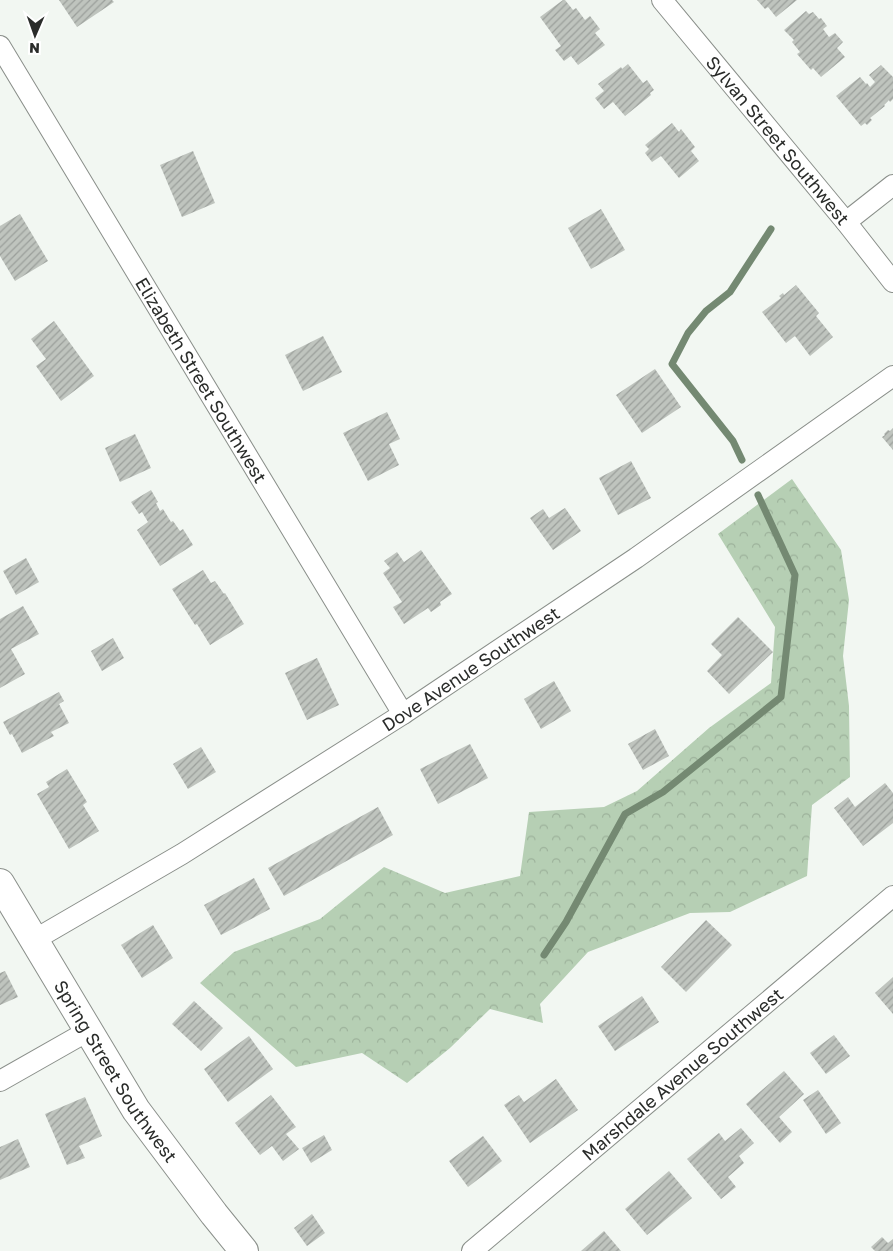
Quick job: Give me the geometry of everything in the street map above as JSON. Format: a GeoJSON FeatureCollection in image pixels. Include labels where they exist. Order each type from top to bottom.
{"type":"FeatureCollection","features":[{"type":"Feature","properties":{"kind":"street","name":"Sylvan Street Southwest"},"geometry":{"type":"LineString","coordinates":[[662,0],[846,222],[893,282]]}},
{"type":"Feature","properties":{"kind":"street","name":"Elizabeth Street Southwest"},"geometry":{"type":"LineString","coordinates":[[0,46],[403,714]]}},
{"type":"Feature","properties":{"kind":"street"},"geometry":{"type":"LineString","coordinates":[[846,222],[893,185]]}},
{"type":"Feature","properties":{"kind":"street","name":"Dove Avenue Southwest"},"geometry":{"type":"LineString","coordinates":[[34,940],[182,854],[403,714],[636,558],[893,376]]}},
{"type":"Feature","properties":{"kind":"street","name":"Spring Street Southwest"},"geometry":{"type":"LineString","coordinates":[[0,884],[136,1110],[244,1251]]}},
{"type":"Feature","properties":{"kind":"street","name":"Marshdale Avenue Southwest"},"geometry":{"type":"LineString","coordinates":[[472,1251],[893,896]]}},
{"type":"Feature","properties":{"kind":"street"},"geometry":{"type":"LineString","coordinates":[[0,1081],[88,1031]]}},
{"type":"Feature","properties":{"kind":"green space"},"geometry":{"type":"Polygon","coordinates":[[[792,479],[841,550],[849,600],[843,656],[849,706],[850,777],[812,805],[807,876],[730,912],[690,913],[588,952],[540,1004],[543,1023],[490,1009],[450,1048],[407,1083],[362,1053],[296,1067],[200,983],[234,952],[320,919],[384,867],[445,893],[520,876],[529,812],[604,807],[637,791],[709,728],[771,683],[775,627],[718,534],[792,479]]]}},
{"type":"Feature","properties":{"kind":"building"},"geometry":{"type":"Polygon","coordinates":[[[59,0],[112,0],[114,2],[77,27],[59,0]]]}},
{"type":"Feature","properties":{"kind":"building"},"geometry":{"type":"Polygon","coordinates":[[[563,0],[573,10],[576,8],[585,20],[590,16],[600,29],[595,33],[605,45],[578,65],[571,56],[564,61],[555,50],[561,46],[540,17],[563,0]]]}},
{"type":"Feature","properties":{"kind":"building"},"geometry":{"type":"Polygon","coordinates":[[[757,0],[797,0],[776,17],[768,7],[765,9],[757,0]]]}},
{"type":"Feature","properties":{"kind":"building"},"geometry":{"type":"Polygon","coordinates":[[[806,11],[809,14],[813,12],[819,19],[821,18],[827,26],[823,29],[829,37],[835,33],[843,42],[837,48],[845,57],[821,77],[813,68],[811,70],[797,54],[800,52],[792,42],[794,40],[784,30],[806,11]]]}},
{"type":"Feature","properties":{"kind":"building"},"geometry":{"type":"Polygon","coordinates":[[[628,64],[643,83],[647,80],[654,90],[650,93],[651,95],[625,116],[613,102],[604,109],[595,98],[604,91],[598,84],[628,64]]]}},
{"type":"Feature","properties":{"kind":"building"},"geometry":{"type":"Polygon","coordinates":[[[881,65],[893,77],[893,99],[890,102],[889,100],[885,106],[870,118],[872,120],[867,125],[865,123],[861,126],[836,96],[860,77],[870,87],[875,82],[869,75],[881,65]]]}},
{"type":"Feature","properties":{"kind":"building"},"geometry":{"type":"Polygon","coordinates":[[[672,123],[679,132],[681,129],[695,147],[691,151],[699,161],[679,178],[661,156],[652,162],[645,153],[649,149],[645,145],[672,123]]]}},
{"type":"Feature","properties":{"kind":"building"},"geometry":{"type":"Polygon","coordinates":[[[193,151],[215,203],[182,217],[160,165],[193,151]]]}},
{"type":"Feature","properties":{"kind":"building"},"geometry":{"type":"Polygon","coordinates":[[[601,209],[625,250],[591,269],[568,228],[601,209]]]}},
{"type":"Feature","properties":{"kind":"building"},"geometry":{"type":"Polygon","coordinates":[[[20,214],[48,261],[15,281],[0,256],[0,226],[20,214]]]}},
{"type":"Feature","properties":{"kind":"building"},"geometry":{"type":"Polygon","coordinates":[[[796,285],[819,313],[816,316],[833,337],[810,356],[795,336],[786,343],[762,312],[781,298],[779,296],[783,293],[784,295],[796,285]]]}},
{"type":"Feature","properties":{"kind":"building"},"geometry":{"type":"Polygon","coordinates":[[[54,321],[94,376],[61,401],[36,366],[46,359],[31,339],[54,321]]]}},
{"type":"Feature","properties":{"kind":"building"},"geometry":{"type":"Polygon","coordinates":[[[323,336],[342,372],[303,391],[285,355],[323,336]]]}},
{"type":"Feature","properties":{"kind":"building"},"geometry":{"type":"Polygon","coordinates":[[[655,369],[681,407],[642,433],[616,395],[655,369]]]}},
{"type":"Feature","properties":{"kind":"building"},"geometry":{"type":"Polygon","coordinates":[[[387,412],[400,439],[389,444],[399,465],[368,481],[343,433],[387,412]]]}},
{"type":"Feature","properties":{"kind":"building"},"geometry":{"type":"Polygon","coordinates":[[[893,428],[893,450],[882,437],[888,430],[890,431],[893,428]]]}},
{"type":"Feature","properties":{"kind":"building"},"geometry":{"type":"Polygon","coordinates":[[[135,434],[151,468],[120,482],[105,448],[135,434]]]}},
{"type":"Feature","properties":{"kind":"building"},"geometry":{"type":"Polygon","coordinates":[[[631,461],[651,498],[618,515],[599,478],[631,461]]]}},
{"type":"Feature","properties":{"kind":"building"},"geometry":{"type":"Polygon","coordinates":[[[151,490],[158,502],[156,503],[160,511],[163,509],[171,522],[173,521],[180,531],[183,529],[193,545],[160,566],[137,530],[148,522],[142,512],[139,514],[131,502],[151,490]]]}},
{"type":"Feature","properties":{"kind":"building"},"geometry":{"type":"Polygon","coordinates":[[[565,508],[581,531],[553,550],[530,518],[543,509],[549,518],[565,508]]]}},
{"type":"Feature","properties":{"kind":"building"},"geometry":{"type":"Polygon","coordinates":[[[421,550],[452,594],[440,602],[441,605],[431,612],[428,608],[404,624],[393,607],[402,602],[383,573],[390,568],[384,561],[397,552],[404,562],[421,550]]]}},
{"type":"Feature","properties":{"kind":"building"},"geometry":{"type":"Polygon","coordinates":[[[26,558],[39,582],[16,595],[3,571],[26,558]]]}},
{"type":"Feature","properties":{"kind":"building"},"geometry":{"type":"Polygon","coordinates":[[[203,570],[211,583],[215,581],[225,593],[244,624],[210,645],[172,589],[203,570]]]}},
{"type":"Feature","properties":{"kind":"building"},"geometry":{"type":"Polygon","coordinates":[[[23,606],[39,634],[11,649],[25,674],[0,688],[0,619],[23,606]]]}},
{"type":"Feature","properties":{"kind":"building"},"geometry":{"type":"Polygon","coordinates":[[[738,617],[773,652],[729,694],[707,671],[722,655],[711,644],[738,617]]]}},
{"type":"Feature","properties":{"kind":"building"},"geometry":{"type":"Polygon","coordinates":[[[113,638],[124,658],[102,671],[91,651],[113,638]]]}},
{"type":"Feature","properties":{"kind":"building"},"geometry":{"type":"Polygon","coordinates":[[[317,658],[339,705],[307,720],[285,673],[317,658]]]}},
{"type":"Feature","properties":{"kind":"building"},"geometry":{"type":"Polygon","coordinates":[[[554,681],[571,711],[541,729],[524,699],[554,681]]]}},
{"type":"Feature","properties":{"kind":"building"},"geometry":{"type":"Polygon","coordinates":[[[59,692],[64,701],[59,704],[69,723],[51,732],[54,736],[22,753],[3,722],[59,692]]]}},
{"type":"Feature","properties":{"kind":"building"},"geometry":{"type":"Polygon","coordinates":[[[655,729],[669,756],[643,770],[628,744],[655,729]]]}},
{"type":"Feature","properties":{"kind":"building"},"geometry":{"type":"Polygon","coordinates":[[[470,744],[488,778],[438,804],[420,769],[470,744]]]}},
{"type":"Feature","properties":{"kind":"building"},"geometry":{"type":"Polygon","coordinates":[[[201,747],[216,772],[188,789],[173,764],[201,747]]]}},
{"type":"Feature","properties":{"kind":"building"},"geometry":{"type":"Polygon","coordinates":[[[67,769],[87,802],[83,805],[99,831],[69,849],[37,794],[49,787],[46,782],[67,769]]]}},
{"type":"Feature","properties":{"kind":"building"},"geometry":{"type":"Polygon","coordinates":[[[885,783],[893,793],[893,823],[863,846],[834,808],[848,797],[855,807],[885,783]]]}},
{"type":"Feature","properties":{"kind":"building"},"geometry":{"type":"Polygon","coordinates":[[[378,807],[393,835],[284,896],[268,868],[378,807]]]}},
{"type":"Feature","properties":{"kind":"building"},"geometry":{"type":"Polygon","coordinates":[[[254,878],[270,909],[221,935],[204,905],[254,878]]]}},
{"type":"Feature","properties":{"kind":"building"},"geometry":{"type":"Polygon","coordinates":[[[706,920],[732,945],[686,992],[661,967],[706,920]]]}},
{"type":"Feature","properties":{"kind":"building"},"geometry":{"type":"Polygon","coordinates":[[[153,925],[173,958],[142,978],[121,945],[153,925]]]}},
{"type":"Feature","properties":{"kind":"building"},"geometry":{"type":"Polygon","coordinates":[[[5,971],[18,997],[0,1005],[0,973],[5,971]]]}},
{"type":"Feature","properties":{"kind":"building"},"geometry":{"type":"Polygon","coordinates":[[[893,977],[893,1014],[875,993],[893,977]]]}},
{"type":"Feature","properties":{"kind":"building"},"geometry":{"type":"Polygon","coordinates":[[[642,996],[659,1022],[615,1051],[598,1026],[642,996]]]}},
{"type":"Feature","properties":{"kind":"building"},"geometry":{"type":"Polygon","coordinates":[[[194,1001],[223,1028],[201,1051],[172,1024],[194,1001]]]}},
{"type":"Feature","properties":{"kind":"building"},"geometry":{"type":"Polygon","coordinates":[[[834,1035],[850,1056],[826,1074],[810,1053],[834,1035]]]}},
{"type":"Feature","properties":{"kind":"building"},"geometry":{"type":"Polygon","coordinates":[[[249,1036],[273,1069],[228,1102],[204,1069],[249,1036]]]}},
{"type":"Feature","properties":{"kind":"building"},"geometry":{"type":"Polygon","coordinates":[[[784,1071],[804,1094],[779,1117],[792,1132],[780,1143],[746,1104],[784,1071]]]}},
{"type":"Feature","properties":{"kind":"building"},"geometry":{"type":"Polygon","coordinates":[[[556,1079],[578,1110],[530,1143],[504,1105],[519,1095],[524,1102],[556,1079]]]}},
{"type":"Feature","properties":{"kind":"building"},"geometry":{"type":"Polygon","coordinates":[[[818,1090],[841,1123],[826,1134],[803,1100],[818,1090]]]}},
{"type":"Feature","properties":{"kind":"building"},"geometry":{"type":"Polygon","coordinates":[[[271,1095],[296,1127],[286,1134],[299,1149],[283,1161],[272,1146],[260,1155],[235,1123],[271,1095]]]}},
{"type":"Feature","properties":{"kind":"building"},"geometry":{"type":"Polygon","coordinates":[[[85,1097],[102,1136],[79,1146],[85,1158],[67,1165],[45,1114],[85,1097]]]}},
{"type":"Feature","properties":{"kind":"building"},"geometry":{"type":"Polygon","coordinates":[[[741,1128],[754,1143],[739,1156],[744,1163],[728,1177],[736,1187],[721,1199],[687,1159],[719,1133],[725,1141],[741,1128]]]}},
{"type":"Feature","properties":{"kind":"building"},"geometry":{"type":"Polygon","coordinates":[[[324,1135],[332,1150],[311,1163],[302,1148],[324,1135]]]}},
{"type":"Feature","properties":{"kind":"building"},"geometry":{"type":"Polygon","coordinates":[[[483,1136],[502,1161],[468,1187],[449,1161],[483,1136]]]}},
{"type":"Feature","properties":{"kind":"building"},"geometry":{"type":"Polygon","coordinates":[[[18,1139],[30,1167],[0,1180],[0,1147],[18,1139]]]}},
{"type":"Feature","properties":{"kind":"building"},"geometry":{"type":"Polygon","coordinates":[[[669,1171],[692,1198],[647,1235],[625,1209],[669,1171]]]}},
{"type":"Feature","properties":{"kind":"building"},"geometry":{"type":"Polygon","coordinates":[[[312,1214],[325,1233],[307,1246],[294,1228],[312,1214]]]}},
{"type":"Feature","properties":{"kind":"building"},"geometry":{"type":"Polygon","coordinates":[[[604,1231],[621,1251],[581,1251],[604,1231]]]}},
{"type":"Feature","properties":{"kind":"building"},"geometry":{"type":"Polygon","coordinates":[[[882,1237],[888,1243],[893,1239],[893,1251],[875,1251],[871,1247],[882,1237]]]}},
{"type":"Feature","properties":{"kind":"waterway"},"geometry":{"type":"LineString","coordinates":[[742,460],[733,441],[672,364],[688,333],[706,311],[730,292],[771,229]]}},
{"type":"Feature","properties":{"kind":"waterway"},"geometry":{"type":"LineString","coordinates":[[544,955],[566,922],[625,814],[663,792],[781,697],[795,575],[758,495]]}}]}
